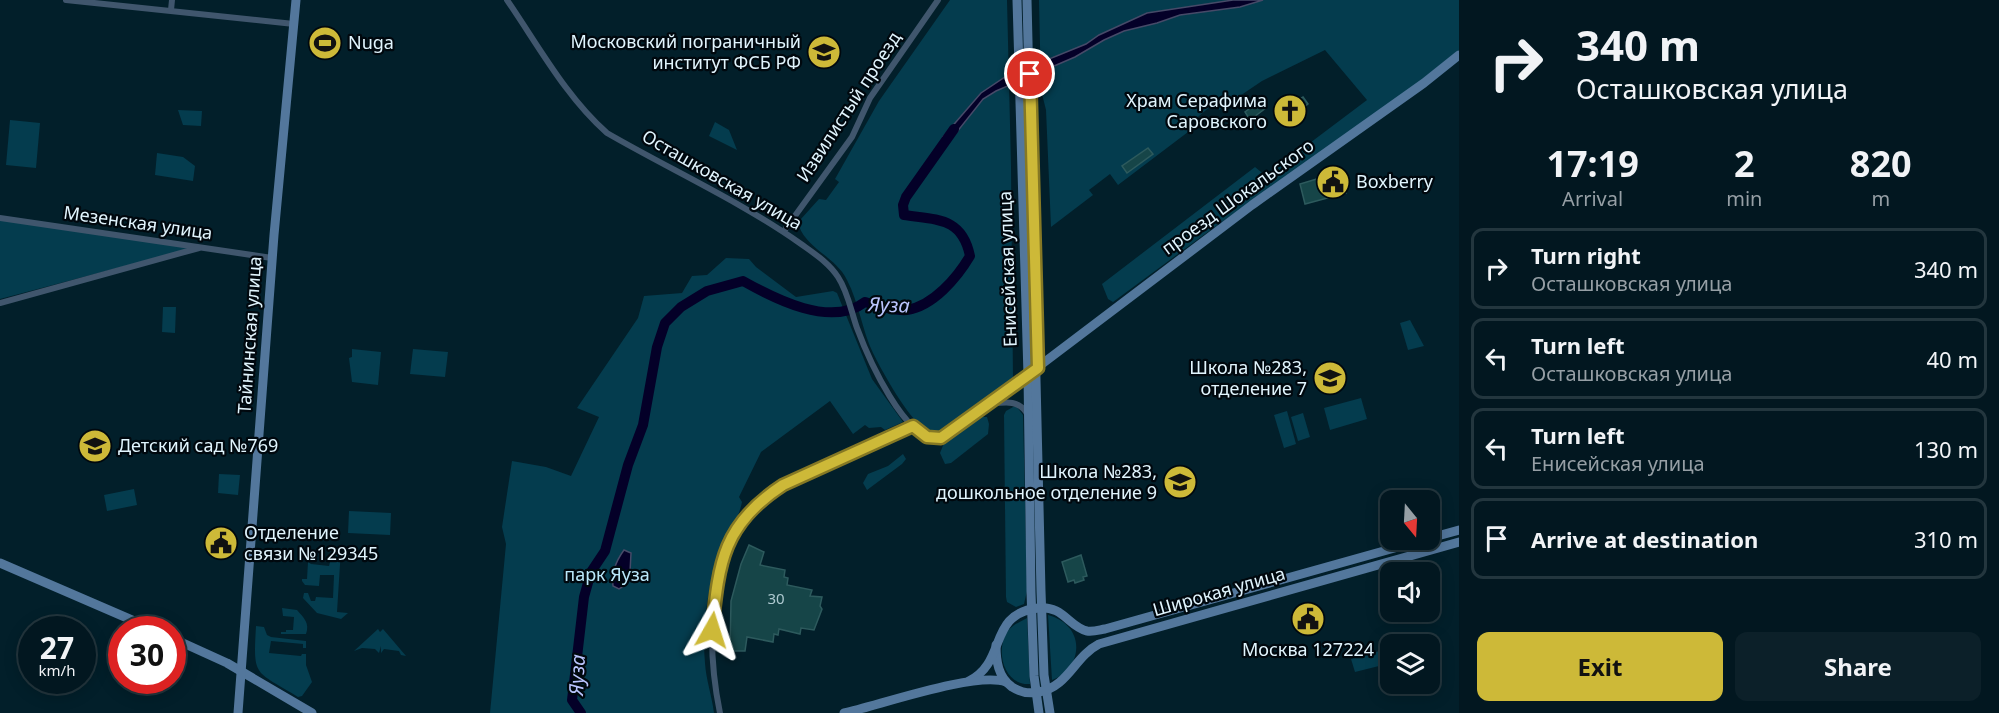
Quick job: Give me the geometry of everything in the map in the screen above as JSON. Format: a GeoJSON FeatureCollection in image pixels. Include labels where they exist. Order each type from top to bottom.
{"type":"FeatureCollection","features":[{"type":"Feature","properties":{"kind":"main road","name":"Тайнинская улица"},"geometry":{"type":"LineString","coordinates":[[238,713],[272,258],[296,0]]}},
{"type":"Feature","properties":{"kind":"main road","name":"Енисейская улица"},"geometry":{"type":"LineString","coordinates":[[1017,0],[1032,609]]}},
{"type":"Feature","properties":{"kind":"main road","name":"Енисейская улица"},"geometry":{"type":"LineString","coordinates":[[1027,0],[1038,368],[1042,608]]}},
{"type":"Feature","properties":{"kind":"main road","name":"проезд Шокальского"},"geometry":{"type":"LineString","coordinates":[[1038,368],[1234,219],[1424,83],[1459,55]]}},
{"type":"Feature","properties":{"kind":"main road"},"geometry":{"type":"LineString","coordinates":[[1028,375],[1038,368]]}},
{"type":"Feature","properties":{"kind":"main road"},"geometry":{"type":"LineString","coordinates":[[1028,456],[1034,450],[1039,456]]}},
{"type":"Feature","properties":{"kind":"main road"},"geometry":{"type":"LineString","coordinates":[[1440,535],[1459,530]]}},
{"type":"Feature","properties":{"kind":"main road","name":"Широкая улица"},"geometry":{"type":"LineString","coordinates":[[1035,693],[1063,681],[1084,654],[1099,644],[1459,542]]}},
{"type":"Feature","properties":{"kind":"main road","name":"Широкая улица"},"geometry":{"type":"LineString","coordinates":[[969,681],[987,669],[1003,628],[1021,614],[1032,609],[1054,610],[1084,630],[1093,631],[1387,550]]}},
{"type":"Feature","properties":{"kind":"main road"},"geometry":{"type":"LineString","coordinates":[[1348,561],[1355,565],[1355,570],[1351,572]]}},
{"type":"Feature","properties":{"kind":"main road"},"geometry":{"type":"LineString","coordinates":[[0,563],[123,616]]}},
{"type":"Feature","properties":{"kind":"main road"},"geometry":{"type":"LineString","coordinates":[[1042,608],[1046,690],[1050,713]]}},
{"type":"Feature","properties":{"kind":"main road"},"geometry":{"type":"LineString","coordinates":[[1032,609],[1035,693],[1039,713]]}},
{"type":"Feature","properties":{"kind":"main road"},"geometry":{"type":"LineString","coordinates":[[186,645],[242,672],[312,713]]}},
{"type":"Feature","properties":{"kind":"main road"},"geometry":{"type":"LineString","coordinates":[[996,645],[998,665],[1006,682]]}},
{"type":"Feature","properties":{"kind":"main road"},"geometry":{"type":"LineString","coordinates":[[844,713],[969,681],[997,679],[1006,682],[1014,689],[1035,693]]}},
{"type":"Feature","properties":{"kind":"street"},"geometry":{"type":"LineString","coordinates":[[66,0],[294,24]]}},
{"type":"Feature","properties":{"kind":"street"},"geometry":{"type":"LineString","coordinates":[[171,10],[172,0]]}},
{"type":"Feature","properties":{"kind":"street","name":"Осташковская улица"},"geometry":{"type":"LineString","coordinates":[[507,0],[579,103],[607,133],[784,231],[831,268],[846,293],[856,327],[878,377],[913,426]]}},
{"type":"Feature","properties":{"kind":"street","name":"Извилистый проезд"},"geometry":{"type":"LineString","coordinates":[[784,231],[852,136],[870,98],[938,0]]}},
{"type":"Feature","properties":{"kind":"street","name":"Мезенская улица"},"geometry":{"type":"LineString","coordinates":[[0,218],[272,258]]}},
{"type":"Feature","properties":{"kind":"street"},"geometry":{"type":"LineString","coordinates":[[0,303],[203,247]]}},
{"type":"Feature","properties":{"kind":"street"},"geometry":{"type":"LineString","coordinates":[[720,713],[713,666],[713,620],[720,568],[730,540],[750,509],[783,485],[913,426],[927,437],[941,438],[1028,375],[1032,375],[1038,382]]}},
{"type":"Feature","properties":{"kind":"street"},"geometry":{"type":"LineString","coordinates":[[989,404],[1014,402],[1024,408],[1028,415]]}},
{"type":"Feature","properties":{"kind":"street"},"geometry":{"type":"LineString","coordinates":[[1197,603],[1193,610],[1200,615]]}},
{"type":"Feature","properties":{"kind":"green space"},"geometry":{"type":"Polygon","coordinates":[[[950,0],[1007,0],[1013,380],[935,433],[926,430],[917,422],[896,394],[873,353],[847,280],[836,265],[808,241],[799,226],[801,219],[819,199],[826,200],[839,182],[835,179],[879,101],[950,0]]]}},
{"type":"Feature","properties":{"kind":"green space"},"geometry":{"type":"Polygon","coordinates":[[[1039,0],[1459,0],[1459,50],[1418,83],[1113,302],[1108,299],[1102,284],[1255,167],[1266,176],[1367,100],[1325,50],[1262,81],[1219,110],[1218,100],[1193,121],[1192,129],[1118,185],[1110,174],[1089,190],[1093,195],[1051,227],[1046,110],[1041,90],[1039,0]]]}},
{"type":"Feature","properties":{"kind":"green space"},"geometry":{"type":"Polygon","coordinates":[[[178,110],[202,111],[201,126],[183,125],[178,110]]]}},
{"type":"Feature","properties":{"kind":"green space"},"geometry":{"type":"Polygon","coordinates":[[[10,120],[40,123],[36,168],[6,165],[10,120]]]}},
{"type":"Feature","properties":{"kind":"green space"},"geometry":{"type":"Polygon","coordinates":[[[715,122],[729,130],[737,150],[709,136],[715,122]]]}},
{"type":"Feature","properties":{"kind":"green space"},"geometry":{"type":"Polygon","coordinates":[[[157,153],[183,157],[195,166],[193,181],[155,175],[157,153]]]}},
{"type":"Feature","properties":{"kind":"green space"},"geometry":{"type":"Polygon","coordinates":[[[0,219],[193,248],[0,299],[0,219]]]}},
{"type":"Feature","properties":{"kind":"green space","name":"парк Яуза"},"geometry":{"type":"Polygon","coordinates":[[[726,258],[749,259],[756,267],[796,297],[833,291],[837,293],[872,379],[903,422],[885,430],[881,427],[869,428],[865,425],[853,434],[830,401],[761,452],[739,497],[742,502],[740,510],[719,554],[710,586],[704,651],[714,713],[490,713],[506,544],[502,527],[512,461],[546,467],[571,476],[599,417],[577,408],[638,318],[644,296],[682,293],[692,276],[707,275],[726,258]]]}},
{"type":"Feature","properties":{"kind":"green space"},"geometry":{"type":"Polygon","coordinates":[[[163,307],[176,307],[175,333],[162,332],[163,307]]]}},
{"type":"Feature","properties":{"kind":"green space"},"geometry":{"type":"Polygon","coordinates":[[[1410,320],[1424,346],[1408,350],[1400,323],[1410,320]]]}},
{"type":"Feature","properties":{"kind":"green space"},"geometry":{"type":"Polygon","coordinates":[[[352,349],[381,352],[378,385],[352,382],[349,358],[352,357],[352,349]]]}},
{"type":"Feature","properties":{"kind":"green space"},"geometry":{"type":"Polygon","coordinates":[[[413,349],[448,352],[445,377],[410,374],[413,349]]]}},
{"type":"Feature","properties":{"kind":"green space"},"geometry":{"type":"Polygon","coordinates":[[[1361,398],[1367,419],[1330,430],[1324,408],[1361,398]]]}},
{"type":"Feature","properties":{"kind":"green space"},"geometry":{"type":"Polygon","coordinates":[[[1013,407],[1017,407],[1023,415],[1027,591],[1024,604],[1016,607],[1007,602],[1006,597],[1004,415],[1013,407]]]}},
{"type":"Feature","properties":{"kind":"green space"},"geometry":{"type":"Polygon","coordinates":[[[1287,411],[1296,444],[1284,448],[1274,415],[1287,411]]]}},
{"type":"Feature","properties":{"kind":"green space"},"geometry":{"type":"Polygon","coordinates":[[[1303,413],[1310,437],[1298,441],[1291,417],[1303,413]]]}},
{"type":"Feature","properties":{"kind":"green space"},"geometry":{"type":"Polygon","coordinates":[[[979,417],[987,417],[988,434],[951,463],[945,464],[940,453],[944,443],[979,417]]]}},
{"type":"Feature","properties":{"kind":"green space"},"geometry":{"type":"Polygon","coordinates":[[[903,454],[906,459],[902,464],[867,490],[863,483],[868,474],[888,466],[903,454]]]}},
{"type":"Feature","properties":{"kind":"green space"},"geometry":{"type":"Polygon","coordinates":[[[219,474],[240,475],[238,495],[218,493],[219,474]]]}},
{"type":"Feature","properties":{"kind":"green space"},"geometry":{"type":"Polygon","coordinates":[[[134,489],[137,505],[107,511],[104,495],[134,489]]]}},
{"type":"Feature","properties":{"kind":"green space"},"geometry":{"type":"Polygon","coordinates":[[[349,511],[391,513],[390,535],[348,533],[349,511]]]}},
{"type":"Feature","properties":{"kind":"green space"},"geometry":{"type":"Polygon","coordinates":[[[337,549],[341,549],[337,612],[348,613],[341,619],[317,613],[303,598],[304,593],[308,593],[311,601],[315,601],[316,597],[333,598],[334,575],[320,575],[319,586],[305,585],[302,581],[302,579],[307,579],[308,562],[329,566],[330,562],[333,562],[337,549]]]}},
{"type":"Feature","properties":{"kind":"green space"},"geometry":{"type":"Polygon","coordinates":[[[282,608],[297,610],[307,624],[306,634],[281,634],[286,630],[293,630],[294,617],[283,616],[282,608]]]}},
{"type":"Feature","properties":{"kind":"green space"},"geometry":{"type":"Polygon","coordinates":[[[1048,615],[1060,620],[1069,628],[1076,647],[1075,657],[1070,666],[1063,674],[1052,680],[1048,615]]]}},
{"type":"Feature","properties":{"kind":"green space"},"geometry":{"type":"Polygon","coordinates":[[[1027,618],[1030,684],[1014,679],[1004,666],[1002,657],[1003,640],[1007,632],[1027,618]]]}},
{"type":"Feature","properties":{"kind":"green space"},"geometry":{"type":"Polygon","coordinates":[[[256,626],[264,627],[267,635],[271,637],[306,641],[306,648],[303,648],[303,644],[271,641],[269,653],[301,656],[306,654],[306,665],[312,682],[302,696],[298,697],[272,682],[259,671],[255,655],[256,626]]]}},
{"type":"Feature","properties":{"kind":"green space"},"geometry":{"type":"Polygon","coordinates":[[[378,629],[380,632],[383,629],[406,656],[401,655],[399,651],[384,649],[381,653],[381,646],[379,653],[375,649],[362,648],[354,651],[378,629]]]}},
{"type":"Feature","properties":{"kind":"green space"},"geometry":{"type":"Polygon","coordinates":[[[1380,651],[1380,666],[1355,672],[1351,659],[1380,651]]]}},
{"type":"Feature","properties":{"kind":"shaded area"},"geometry":{"type":"Polygon","coordinates":[[[1233,0],[1263,0],[1240,7],[1180,15],[1124,31],[1075,57],[996,91],[983,99],[949,142],[943,137],[981,93],[1005,77],[1086,44],[1099,35],[1147,13],[1233,0]]]}},
{"type":"Feature","properties":{"kind":"shaded area"},"geometry":{"type":"Polygon","coordinates":[[[624,550],[631,553],[630,572],[624,586],[619,589],[613,586],[613,571],[624,550]]]}},
{"type":"Feature","properties":{"kind":"building","name":"Храм Серафима Саровского"},"geometry":{"type":"Polygon","coordinates":[[[1303,97],[1308,104],[1301,110],[1303,113],[1283,125],[1275,114],[1293,100],[1295,102],[1303,97]]]}},
{"type":"Feature","properties":{"kind":"building"},"geometry":{"type":"Polygon","coordinates":[[[1260,101],[1266,108],[1250,120],[1245,112],[1260,101]]]}},
{"type":"Feature","properties":{"kind":"building"},"geometry":{"type":"Polygon","coordinates":[[[1148,148],[1153,154],[1127,173],[1122,166],[1148,148]]]}},
{"type":"Feature","properties":{"kind":"building"},"geometry":{"type":"Polygon","coordinates":[[[1340,172],[1346,193],[1305,204],[1300,184],[1340,172]]]}},
{"type":"Feature","properties":{"kind":"building"},"geometry":{"type":"Polygon","coordinates":[[[749,545],[764,552],[760,565],[785,570],[784,577],[788,578],[787,585],[812,590],[810,596],[822,597],[820,606],[822,609],[814,630],[801,628],[800,634],[779,629],[778,635],[774,634],[773,642],[747,637],[745,651],[730,651],[731,601],[741,564],[749,545]]]}},
{"type":"Feature","properties":{"kind":"building"},"geometry":{"type":"Polygon","coordinates":[[[1081,555],[1087,576],[1083,577],[1084,580],[1075,583],[1074,580],[1068,582],[1062,562],[1081,555]]]}},
{"type":"Feature","properties":{"kind":"waterway","name":"Яуза"},"geometry":{"type":"LineString","coordinates":[[581,713],[572,700],[584,597],[591,572],[605,551],[628,465],[643,425],[657,347],[665,323],[681,307],[707,291],[743,281],[771,296],[820,312],[851,309],[865,302],[886,308],[907,310],[935,297],[951,282],[970,256],[966,243],[961,234],[946,223],[904,215],[903,205],[906,197],[954,129]]}},
{"type":"Feature","properties":{"kind":"place","name":"Nuga"},"geometry":{"type":"Point","coordinates":[325,43]}},
{"type":"Feature","properties":{"kind":"place","name":"Московский пограничный институт ФСБ РФ"},"geometry":{"type":"Point","coordinates":[824,52]}},
{"type":"Feature","properties":{"kind":"place","name":"Храм Серафима Саровского"},"geometry":{"type":"Point","coordinates":[1290,111]}},
{"type":"Feature","properties":{"kind":"place","name":"Boxberry"},"geometry":{"type":"Point","coordinates":[1333,182]}},
{"type":"Feature","properties":{"kind":"place","name":"Школа №283, отделение 7"},"geometry":{"type":"Point","coordinates":[1330,378]}},
{"type":"Feature","properties":{"kind":"place","name":"Детский сад №769"},"geometry":{"type":"Point","coordinates":[95,446]}},
{"type":"Feature","properties":{"kind":"place","name":"Школа №283, дошкольное отделение 9"},"geometry":{"type":"Point","coordinates":[1180,482]}},
{"type":"Feature","properties":{"kind":"place","name":"Отделение связи №129345"},"geometry":{"type":"Point","coordinates":[221,543]}},
{"type":"Feature","properties":{"kind":"place","name":"Москва 127224"},"geometry":{"type":"Point","coordinates":[1308,619]}},
{"type":"Feature","properties":{"kind":"route"},"geometry":{"type":"LineString","coordinates":[[712,630],[720,568],[730,540],[750,509],[783,485],[913,426],[927,437],[941,438],[1038,368],[1030,74]]}}]}
